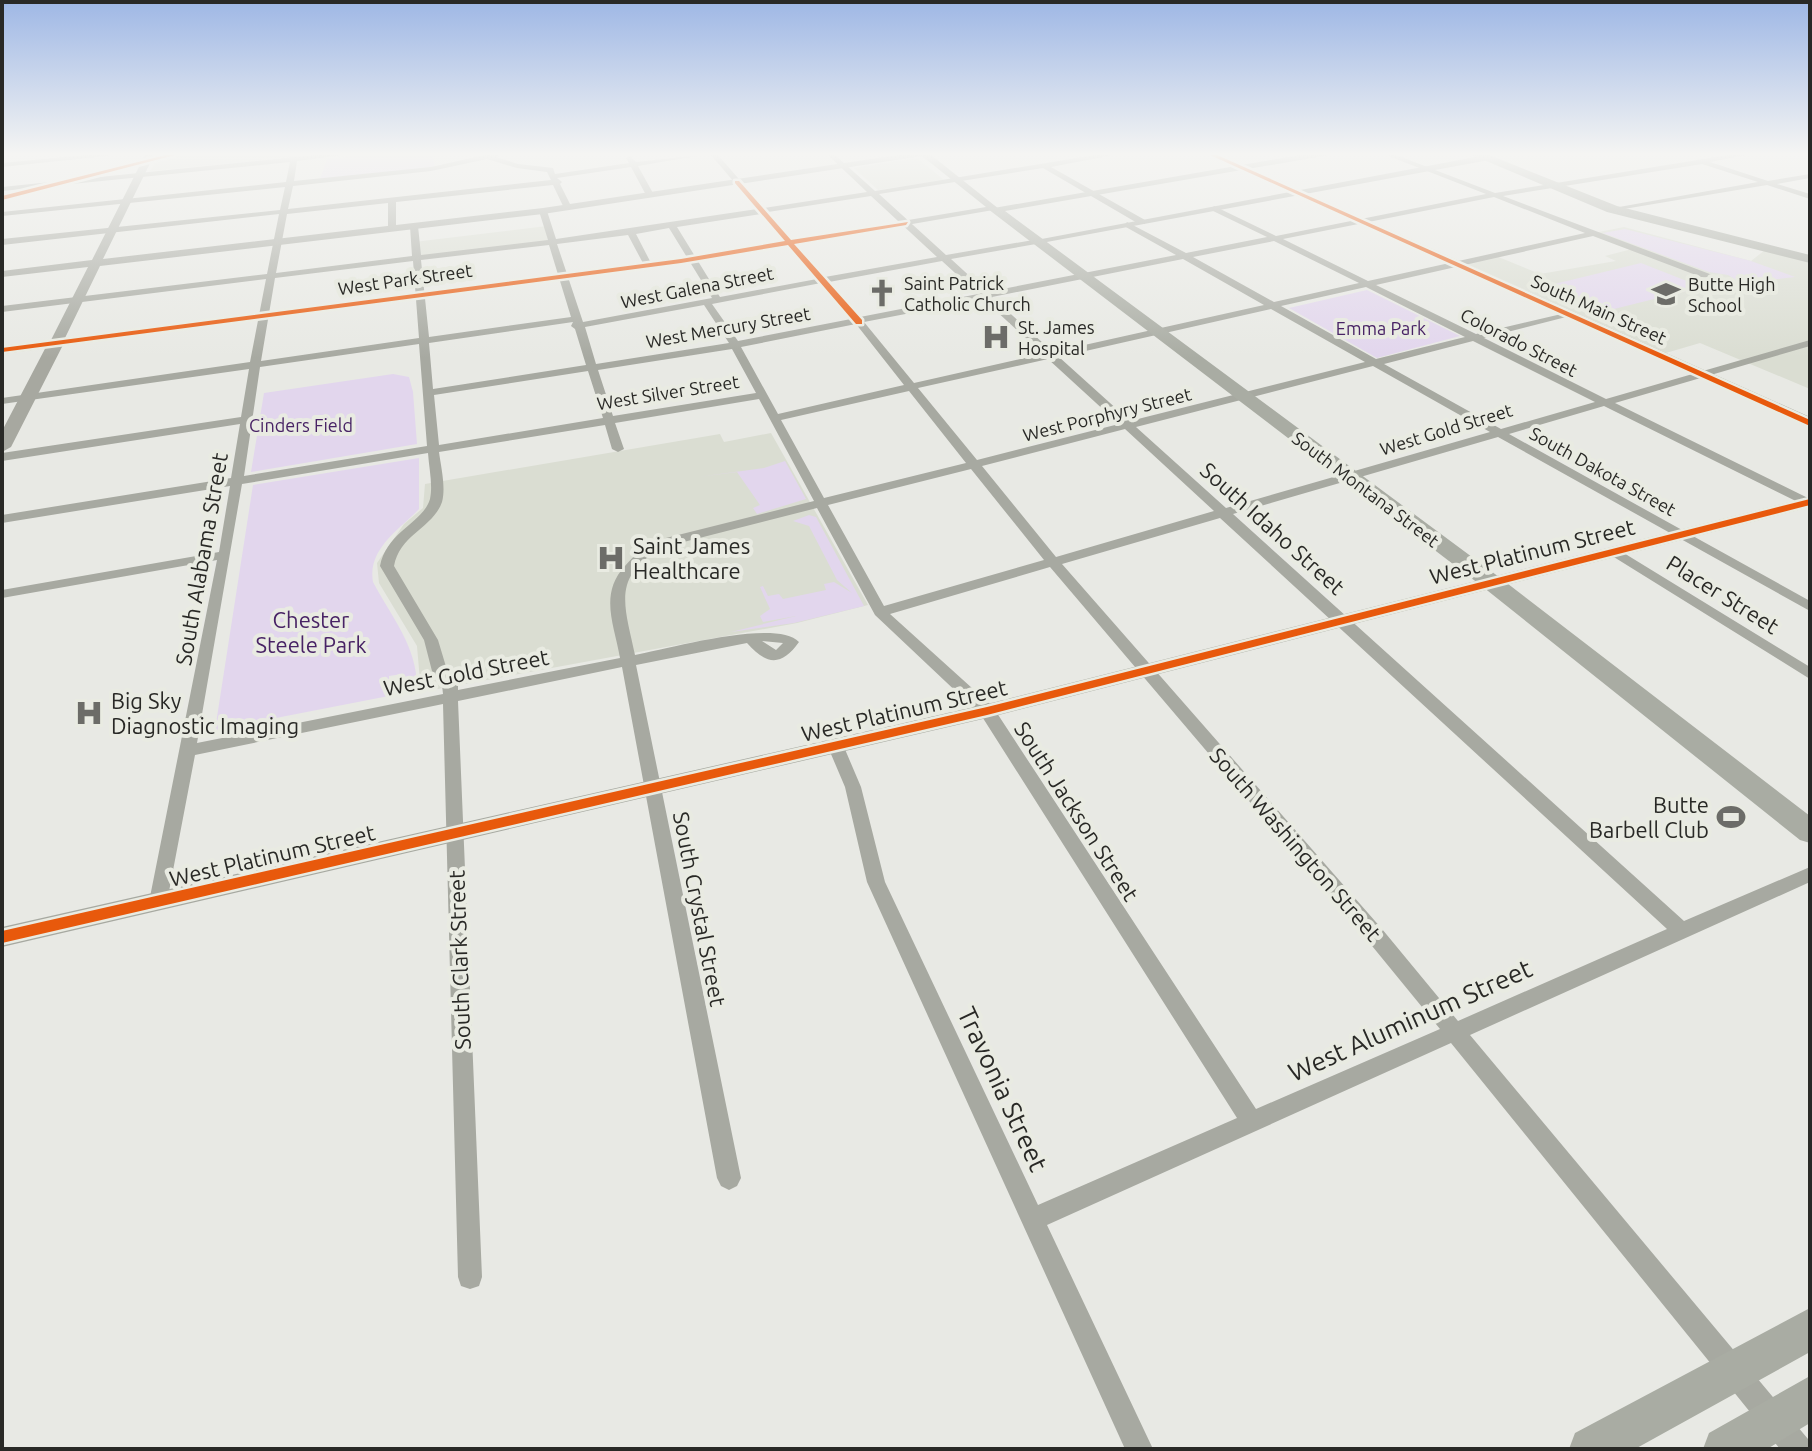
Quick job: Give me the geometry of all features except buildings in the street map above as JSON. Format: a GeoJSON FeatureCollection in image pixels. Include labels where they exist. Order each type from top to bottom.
{"type":"FeatureCollection","features":[{"type":"Feature","properties":{"kind":"main road","name":"South Montana Street"},"geometry":{"type":"LineString","coordinates":[[1012,223],[1491,582],[1810,832]]}},
{"type":"Feature","properties":{"kind":"main road","name":"South Main Street"},"geometry":{"type":"LineString","coordinates":[[1362,223],[1810,423]]}},
{"type":"Feature","properties":{"kind":"main road"},"geometry":{"type":"LineString","coordinates":[[1666,223],[1810,259]]}},
{"type":"Feature","properties":{"kind":"main road"},"geometry":{"type":"LineString","coordinates":[[2,447],[56,343]]}},
{"type":"Feature","properties":{"kind":"main road"},"geometry":{"type":"LineString","coordinates":[[1591,1449],[1810,1329]]}},
{"type":"Feature","properties":{"kind":"main road"},"geometry":{"type":"LineString","coordinates":[[1725,1449],[1794,1422]]}},
{"type":"Feature","properties":{"kind":"street"},"geometry":{"type":"LineString","coordinates":[[56,343],[117,223]]}},
{"type":"Feature","properties":{"kind":"street"},"geometry":{"type":"LineString","coordinates":[[2,242],[182,223]]}},
{"type":"Feature","properties":{"kind":"street","name":"South Alabama Street"},"geometry":{"type":"LineString","coordinates":[[158,902],[225,555],[258,365],[263,316],[274,276],[283,223]]}},
{"type":"Feature","properties":{"kind":"street"},"geometry":{"type":"LineString","coordinates":[[392,223],[392,229]]}},
{"type":"Feature","properties":{"kind":"street"},"geometry":{"type":"LineString","coordinates":[[2,274],[442,223]]}},
{"type":"Feature","properties":{"kind":"street"},"geometry":{"type":"LineString","coordinates":[[546,223],[618,449]]}},
{"type":"Feature","properties":{"kind":"street"},"geometry":{"type":"LineString","coordinates":[[2,309],[693,223]]}},
{"type":"Feature","properties":{"kind":"street","name":"South Washington Street"},"geometry":{"type":"LineString","coordinates":[[772,223],[859,322],[1053,562],[1375,935],[1731,1371],[1794,1422]]}},
{"type":"Feature","properties":{"kind":"street","name":"West Park Street"},"geometry":{"type":"LineString","coordinates":[[2,350],[692,259],[906,223]]}},
{"type":"Feature","properties":{"kind":"street","name":"South Idaho Street"},"geometry":{"type":"LineString","coordinates":[[906,223],[1681,930]]}},
{"type":"Feature","properties":{"kind":"street","name":"West Galena Street"},"geometry":{"type":"LineString","coordinates":[[2,401],[576,322],[1137,223]]}},
{"type":"Feature","properties":{"kind":"street","name":"Colorado Street"},"geometry":{"type":"LineString","coordinates":[[1244,223],[1809,503]]}},
{"type":"Feature","properties":{"kind":"street","name":"West Mercury Street"},"geometry":{"type":"LineString","coordinates":[[428,393],[735,345],[1362,223]]}},
{"type":"Feature","properties":{"kind":"street"},"geometry":{"type":"LineString","coordinates":[[1567,223],[1720,281]]}},
{"type":"Feature","properties":{"kind":"street","name":"South Dakota Street"},"geometry":{"type":"LineString","coordinates":[[1127,224],[1810,607]]}},
{"type":"Feature","properties":{"kind":"street","name":"South Clark Street"},"geometry":{"type":"LineString","coordinates":[[414,226],[435,504],[410,527],[388,557],[387,566],[431,640],[440,671],[450,685],[470,1277]]}},
{"type":"Feature","properties":{"kind":"street"},"geometry":{"type":"LineString","coordinates":[[672,226],[692,259],[760,396]]}},
{"type":"Feature","properties":{"kind":"street"},"geometry":{"type":"LineString","coordinates":[[631,232],[648,265]]}},
{"type":"Feature","properties":{"kind":"street"},"geometry":{"type":"LineString","coordinates":[[773,418],[1594,233]]}},
{"type":"Feature","properties":{"kind":"street","name":"West Porphyry Street"},"geometry":{"type":"LineString","coordinates":[[822,505],[1567,314]]}},
{"type":"Feature","properties":{"kind":"street","name":"West Gold Street"},"geometry":{"type":"LineString","coordinates":[[880,612],[1810,343]]}},
{"type":"Feature","properties":{"kind":"street","name":"West Silver Street"},"geometry":{"type":"LineString","coordinates":[[2,519],[760,396],[773,418]]}},
{"type":"Feature","properties":{"kind":"street","name":"South Jackson Street"},"geometry":{"type":"LineString","coordinates":[[773,418],[880,612],[987,711],[1252,1122]]}},
{"type":"Feature","properties":{"kind":"street"},"geometry":{"type":"LineString","coordinates":[[2,457],[248,419]]}},
{"type":"Feature","properties":{"kind":"street","name":"West Platinum Street"},"geometry":{"type":"LineString","coordinates":[[2,937],[987,711],[1809,503]]}},
{"type":"Feature","properties":{"kind":"street","name":"South Crystal Street"},"geometry":{"type":"LineString","coordinates":[[729,1178],[616,592],[636,561],[680,545],[822,505]]}},
{"type":"Feature","properties":{"kind":"street","name":"Placer Street"},"geometry":{"type":"LineString","coordinates":[[1614,551],[1810,674]]}},
{"type":"Feature","properties":{"kind":"street"},"geometry":{"type":"LineString","coordinates":[[2,594],[225,555]]}},
{"type":"Feature","properties":{"kind":"street","name":"West Gold Street"},"geometry":{"type":"LineString","coordinates":[[189,750],[752,639]]}},
{"type":"Feature","properties":{"kind":"street","name":"Travonia Street"},"geometry":{"type":"LineString","coordinates":[[836,747],[853,787],[876,882],[1139,1449]]}},
{"type":"Feature","properties":{"kind":"street","name":"West Aluminum Street"},"geometry":{"type":"LineString","coordinates":[[1034,1219],[1810,874]]}},
{"type":"Feature","properties":{"kind":"shaded area"},"geometry":{"type":"Polygon","coordinates":[[[547,226],[552,242],[415,259],[414,242],[547,226]]]}},
{"type":"Feature","properties":{"kind":"shaded area","name":"Butte High School"},"geometry":{"type":"Polygon","coordinates":[[[1624,227],[1751,261],[1765,250],[1810,262],[1810,389],[1700,343],[1659,355],[1458,265],[1496,256],[1540,274],[1616,261],[1605,256],[1632,249],[1594,233],[1624,227]]]}},
{"type":"Feature","properties":{"kind":"shaded area","name":"Saint James Healthcare"},"geometry":{"type":"Polygon","coordinates":[[[771,433],[868,605],[797,623],[421,692],[417,646],[379,583],[377,563],[404,524],[423,508],[425,484],[720,434],[724,442],[771,433]]]}},
{"type":"Feature","properties":{"kind":"green space"},"geometry":{"type":"Polygon","coordinates":[[[1625,229],[1751,261],[1795,277],[1741,283],[1728,275],[1709,272],[1603,233],[1625,229]]]}},
{"type":"Feature","properties":{"kind":"green space"},"geometry":{"type":"Polygon","coordinates":[[[1641,263],[1702,287],[1602,312],[1542,287],[1641,263]]]}},
{"type":"Feature","properties":{"kind":"green space","name":"Emma Park"},"geometry":{"type":"Polygon","coordinates":[[[1367,290],[1460,336],[1377,358],[1289,308],[1367,290]]]}},
{"type":"Feature","properties":{"kind":"green space","name":"Cinders Field"},"geometry":{"type":"Polygon","coordinates":[[[393,374],[409,377],[417,444],[251,472],[264,393],[393,374]]]}},
{"type":"Feature","properties":{"kind":"green space","name":"Chester Steele Park"},"geometry":{"type":"Polygon","coordinates":[[[419,458],[419,509],[380,550],[372,570],[373,582],[409,648],[417,677],[417,693],[402,693],[402,674],[389,676],[389,688],[399,687],[399,694],[215,730],[253,485],[419,458]]]}},
{"type":"Feature","properties":{"kind":"green space"},"geometry":{"type":"Polygon","coordinates":[[[785,461],[806,499],[757,514],[753,508],[760,505],[737,472],[698,477],[764,468],[785,461]]]}},
{"type":"Feature","properties":{"kind":"green space"},"geometry":{"type":"Polygon","coordinates":[[[809,515],[816,517],[864,606],[794,623],[731,632],[796,616],[763,622],[760,616],[770,609],[760,587],[763,586],[768,596],[779,594],[783,599],[826,590],[824,584],[834,582],[852,593],[837,580],[809,526],[793,521],[809,515]]]}},
{"type":"Feature","properties":{"kind":"cycle path"},"geometry":{"type":"LineString","coordinates":[[772,223],[859,322]]}},
{"type":"Feature","properties":{"kind":"cycle path"},"geometry":{"type":"LineString","coordinates":[[2,350],[681,261],[906,223]]}},
{"type":"Feature","properties":{"kind":"cycle path"},"geometry":{"type":"LineString","coordinates":[[1363,223],[1810,423]]}},
{"type":"Feature","properties":{"kind":"cycle path"},"geometry":{"type":"LineString","coordinates":[[2,937],[987,711],[1810,502]]}},
{"type":"Feature","properties":{"kind":"place","name":"Saint Patrick Catholic Church"},"geometry":{"type":"Point","coordinates":[882,293]}},
{"type":"Feature","properties":{"kind":"place","name":"Butte High School"},"geometry":{"type":"Point","coordinates":[1666,294]}},
{"type":"Feature","properties":{"kind":"place","name":"St. James Hospital"},"geometry":{"type":"Point","coordinates":[996,337]}},
{"type":"Feature","properties":{"kind":"place","name":"Saint James Healthcare"},"geometry":{"type":"Point","coordinates":[611,558]}},
{"type":"Feature","properties":{"kind":"place","name":"Big Sky Diagnostic Imaging"},"geometry":{"type":"Point","coordinates":[89,713]}},
{"type":"Feature","properties":{"kind":"place","name":"Butte Barbell Club"},"geometry":{"type":"Point","coordinates":[1731,817]}}]}
